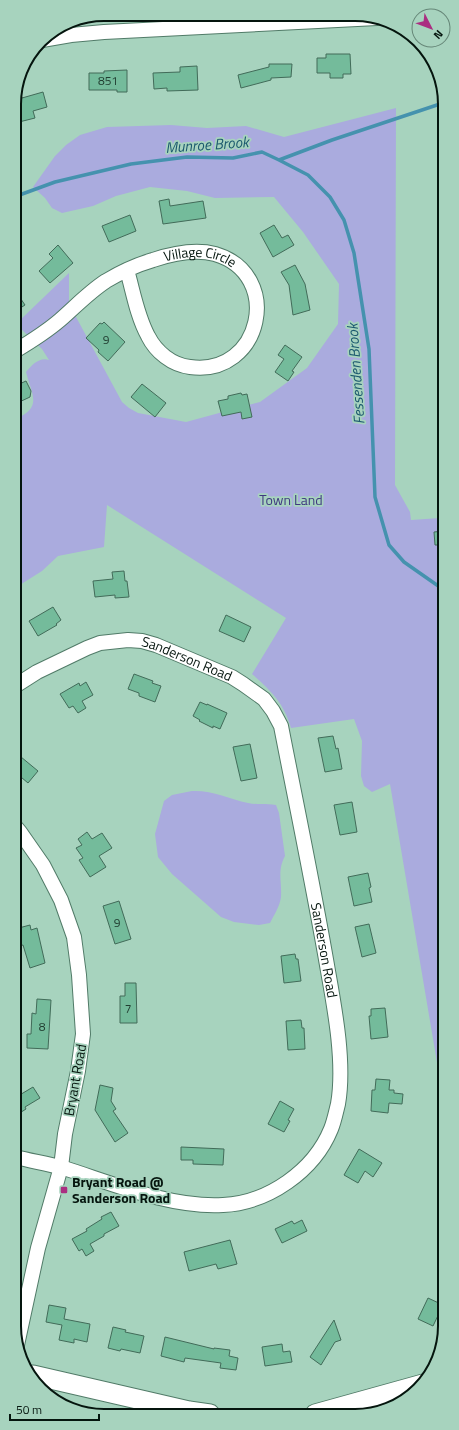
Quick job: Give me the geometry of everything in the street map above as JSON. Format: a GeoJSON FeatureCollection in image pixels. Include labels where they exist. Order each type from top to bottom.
{"type":"FeatureCollection","features":[{"type":"Feature","properties":{"kind":"main road"},"geometry":{"type":"LineString","coordinates":[[38,1376],[180,1409]]}},
{"type":"Feature","properties":{"kind":"main road"},"geometry":{"type":"LineString","coordinates":[[367,1401],[417,1380]]}},
{"type":"Feature","properties":{"kind":"main road"},"geometry":{"type":"LineString","coordinates":[[335,1409],[410,1388]]}},
{"type":"Feature","properties":{"kind":"street"},"geometry":{"type":"LineString","coordinates":[[54,38],[104,32],[318,21]]}},
{"type":"Feature","properties":{"kind":"street","name":"Village Circle"},"geometry":{"type":"LineString","coordinates":[[21,347],[44,333],[105,282],[127,270],[166,256],[203,252],[216,254],[238,266],[246,275],[253,287],[257,299],[258,312],[256,325],[251,337],[244,348],[235,357],[211,367],[192,367],[173,362],[162,355],[148,336],[127,270]]}},
{"type":"Feature","properties":{"kind":"street","name":"Sanderson Road"},"geometry":{"type":"LineString","coordinates":[[21,682],[37,672],[87,648],[100,643],[128,640],[156,645],[232,677],[264,699],[273,711],[281,726],[321,930],[334,1004],[341,1067],[338,1103],[331,1129],[315,1156],[277,1189],[243,1202],[224,1205],[205,1205],[151,1196],[61,1167],[21,1158]]}},
{"type":"Feature","properties":{"kind":"street","name":"Bryant Road"},"geometry":{"type":"LineString","coordinates":[[21,833],[43,865],[61,900],[74,937],[80,975],[83,1034],[78,1071],[65,1134],[61,1167],[38,1248],[21,1326]]}},
{"type":"Feature","properties":{"kind":"green space","name":"Town Land"},"geometry":{"type":"Polygon","coordinates":[[[396,108],[395,485],[410,512],[411,520],[438,518],[438,1069],[390,784],[372,792],[364,786],[361,776],[362,741],[354,719],[291,728],[281,704],[252,674],[286,618],[107,505],[104,547],[58,556],[42,571],[21,584],[21,416],[29,410],[33,400],[33,394],[26,372],[33,364],[45,359],[49,360],[42,349],[21,329],[21,319],[69,273],[69,304],[122,402],[138,413],[186,422],[260,402],[307,368],[338,324],[339,284],[303,232],[274,197],[215,198],[187,191],[150,187],[116,196],[93,206],[62,213],[52,208],[45,198],[33,187],[55,156],[66,145],[80,135],[107,127],[171,125],[207,128],[246,126],[284,137],[396,108]]]}},
{"type":"Feature","properties":{"kind":"green space"},"geometry":{"type":"Polygon","coordinates":[[[192,791],[213,793],[251,804],[276,805],[279,813],[285,856],[280,871],[281,897],[277,910],[270,923],[259,925],[234,922],[221,917],[172,874],[158,857],[155,834],[164,801],[172,795],[192,791]]]}},
{"type":"Feature","properties":{"kind":"building"},"geometry":{"type":"Polygon","coordinates":[[[326,54],[350,54],[351,74],[343,74],[343,78],[330,78],[330,73],[317,73],[317,58],[326,58],[326,54]]]}},
{"type":"Feature","properties":{"kind":"building"},"geometry":{"type":"Polygon","coordinates":[[[269,64],[292,64],[291,77],[271,78],[271,80],[241,88],[238,75],[269,67],[269,64]]]}},
{"type":"Feature","properties":{"kind":"building"},"geometry":{"type":"Polygon","coordinates":[[[197,66],[198,90],[167,91],[167,88],[154,89],[153,73],[180,72],[180,67],[197,66]]]}},
{"type":"Feature","properties":{"kind":"building"},"geometry":{"type":"Polygon","coordinates":[[[127,70],[127,92],[117,92],[117,90],[89,90],[89,73],[127,70]]]}},
{"type":"Feature","properties":{"kind":"building"},"geometry":{"type":"Polygon","coordinates":[[[43,92],[47,107],[33,111],[35,118],[21,122],[22,96],[22,98],[43,92]]]}},
{"type":"Feature","properties":{"kind":"building"},"geometry":{"type":"Polygon","coordinates":[[[169,199],[170,206],[203,201],[206,218],[163,224],[159,201],[169,199]]]}},
{"type":"Feature","properties":{"kind":"building"},"geometry":{"type":"Polygon","coordinates":[[[130,215],[136,231],[109,242],[102,226],[130,215]]]}},
{"type":"Feature","properties":{"kind":"building"},"geometry":{"type":"Polygon","coordinates":[[[274,225],[282,238],[288,235],[294,245],[273,257],[260,233],[274,225]]]}},
{"type":"Feature","properties":{"kind":"building"},"geometry":{"type":"Polygon","coordinates":[[[58,245],[73,263],[50,283],[39,271],[53,258],[49,254],[58,245]]]}},
{"type":"Feature","properties":{"kind":"building"},"geometry":{"type":"Polygon","coordinates":[[[295,265],[305,284],[310,310],[293,315],[289,285],[281,272],[295,265]]]}},
{"type":"Feature","properties":{"kind":"building"},"geometry":{"type":"Polygon","coordinates":[[[21,299],[25,305],[21,308],[21,299]]]}},
{"type":"Feature","properties":{"kind":"building"},"geometry":{"type":"Polygon","coordinates":[[[104,322],[125,342],[108,361],[86,338],[100,323],[102,324],[104,322]]]}},
{"type":"Feature","properties":{"kind":"building"},"geometry":{"type":"Polygon","coordinates":[[[285,345],[302,357],[292,371],[294,372],[288,381],[275,372],[284,359],[278,355],[285,345]]]}},
{"type":"Feature","properties":{"kind":"building"},"geometry":{"type":"Polygon","coordinates":[[[26,381],[31,391],[30,397],[21,401],[21,383],[26,381]]]}},
{"type":"Feature","properties":{"kind":"building"},"geometry":{"type":"Polygon","coordinates":[[[142,384],[166,403],[155,417],[131,397],[142,384]]]}},
{"type":"Feature","properties":{"kind":"building"},"geometry":{"type":"Polygon","coordinates":[[[241,393],[242,395],[247,394],[252,417],[242,419],[241,412],[222,416],[218,401],[228,399],[228,396],[241,393]]]}},
{"type":"Feature","properties":{"kind":"building"},"geometry":{"type":"Polygon","coordinates":[[[434,532],[438,532],[438,545],[435,545],[434,532]]]}},
{"type":"Feature","properties":{"kind":"building"},"geometry":{"type":"Polygon","coordinates":[[[124,571],[129,597],[115,598],[115,595],[95,597],[93,581],[113,579],[112,572],[124,571]]]}},
{"type":"Feature","properties":{"kind":"building"},"geometry":{"type":"Polygon","coordinates":[[[53,607],[61,620],[56,624],[57,625],[38,636],[29,621],[53,607]]]}},
{"type":"Feature","properties":{"kind":"building"},"geometry":{"type":"Polygon","coordinates":[[[226,615],[251,627],[244,642],[219,631],[226,615]]]}},
{"type":"Feature","properties":{"kind":"building"},"geometry":{"type":"Polygon","coordinates":[[[134,674],[153,681],[152,683],[161,686],[155,702],[139,696],[139,693],[128,689],[134,674]]]}},
{"type":"Feature","properties":{"kind":"building"},"geometry":{"type":"Polygon","coordinates":[[[86,682],[93,695],[82,701],[86,708],[78,713],[73,706],[69,708],[60,694],[79,683],[80,686],[86,682]]]}},
{"type":"Feature","properties":{"kind":"building"},"geometry":{"type":"Polygon","coordinates":[[[200,702],[227,713],[220,729],[213,726],[213,728],[199,721],[200,720],[193,716],[200,702]]]}},
{"type":"Feature","properties":{"kind":"building"},"geometry":{"type":"Polygon","coordinates":[[[333,736],[336,749],[338,748],[342,769],[325,772],[318,738],[333,736]]]}},
{"type":"Feature","properties":{"kind":"building"},"geometry":{"type":"Polygon","coordinates":[[[250,744],[257,778],[241,781],[233,747],[250,744]]]}},
{"type":"Feature","properties":{"kind":"building"},"geometry":{"type":"Polygon","coordinates":[[[21,757],[38,771],[28,783],[21,777],[21,757]]]}},
{"type":"Feature","properties":{"kind":"building"},"geometry":{"type":"Polygon","coordinates":[[[352,802],[357,832],[340,835],[334,805],[352,802]]]}},
{"type":"Feature","properties":{"kind":"building"},"geometry":{"type":"Polygon","coordinates":[[[87,832],[92,839],[102,833],[112,848],[99,856],[106,867],[90,877],[79,860],[83,858],[76,848],[82,845],[78,839],[87,832]]]}},
{"type":"Feature","properties":{"kind":"building"},"geometry":{"type":"Polygon","coordinates":[[[368,873],[372,902],[354,906],[348,877],[368,873]]]}},
{"type":"Feature","properties":{"kind":"building"},"geometry":{"type":"Polygon","coordinates":[[[119,901],[131,939],[115,944],[103,906],[119,901]]]}},
{"type":"Feature","properties":{"kind":"building"},"geometry":{"type":"Polygon","coordinates":[[[369,924],[376,953],[362,957],[355,927],[369,924]]]}},
{"type":"Feature","properties":{"kind":"building"},"geometry":{"type":"Polygon","coordinates":[[[30,925],[31,930],[37,928],[45,963],[30,968],[23,945],[21,946],[21,927],[30,925]]]}},
{"type":"Feature","properties":{"kind":"building"},"geometry":{"type":"Polygon","coordinates":[[[295,954],[296,959],[298,959],[301,981],[284,983],[281,956],[295,954]]]}},
{"type":"Feature","properties":{"kind":"building"},"geometry":{"type":"Polygon","coordinates":[[[125,983],[136,983],[137,1023],[120,1023],[120,996],[125,996],[125,983]]]}},
{"type":"Feature","properties":{"kind":"building"},"geometry":{"type":"Polygon","coordinates":[[[37,999],[51,1000],[48,1049],[27,1048],[27,1034],[31,1034],[32,1013],[36,1014],[37,999]]]}},
{"type":"Feature","properties":{"kind":"building"},"geometry":{"type":"Polygon","coordinates":[[[385,1008],[388,1037],[371,1039],[369,1016],[371,1016],[371,1009],[385,1008]]]}},
{"type":"Feature","properties":{"kind":"building"},"geometry":{"type":"Polygon","coordinates":[[[301,1020],[302,1028],[304,1028],[305,1049],[288,1050],[286,1021],[301,1020]]]}},
{"type":"Feature","properties":{"kind":"building"},"geometry":{"type":"Polygon","coordinates":[[[376,1079],[390,1080],[389,1090],[394,1090],[394,1093],[403,1094],[402,1104],[389,1103],[388,1113],[371,1111],[372,1090],[375,1090],[376,1079]]]}},
{"type":"Feature","properties":{"kind":"building"},"geometry":{"type":"Polygon","coordinates":[[[100,1085],[113,1088],[111,1101],[116,1109],[113,1111],[128,1133],[115,1142],[95,1110],[100,1085]]]}},
{"type":"Feature","properties":{"kind":"building"},"geometry":{"type":"Polygon","coordinates":[[[33,1087],[40,1098],[25,1107],[26,1109],[21,1112],[21,1094],[33,1087]]]}},
{"type":"Feature","properties":{"kind":"building"},"geometry":{"type":"Polygon","coordinates":[[[280,1101],[294,1109],[284,1132],[268,1124],[280,1101]]]}},
{"type":"Feature","properties":{"kind":"building"},"geometry":{"type":"Polygon","coordinates":[[[181,1147],[224,1149],[223,1165],[193,1164],[193,1160],[181,1160],[181,1147]]]}},
{"type":"Feature","properties":{"kind":"building"},"geometry":{"type":"Polygon","coordinates":[[[359,1149],[382,1163],[373,1177],[365,1171],[358,1183],[344,1175],[359,1149]]]}},
{"type":"Feature","properties":{"kind":"building"},"geometry":{"type":"Polygon","coordinates":[[[111,1212],[119,1226],[90,1244],[94,1251],[86,1256],[82,1249],[79,1251],[72,1239],[87,1231],[86,1229],[102,1219],[101,1217],[111,1212]]]}},
{"type":"Feature","properties":{"kind":"building"},"geometry":{"type":"Polygon","coordinates":[[[302,1220],[307,1231],[282,1243],[275,1229],[292,1221],[294,1224],[302,1220]]]}},
{"type":"Feature","properties":{"kind":"building"},"geometry":{"type":"Polygon","coordinates":[[[230,1240],[237,1264],[218,1269],[216,1264],[189,1271],[184,1252],[230,1240]]]}},
{"type":"Feature","properties":{"kind":"building"},"geometry":{"type":"Polygon","coordinates":[[[428,1298],[438,1303],[438,1316],[433,1326],[418,1319],[428,1298]]]}},
{"type":"Feature","properties":{"kind":"building"},"geometry":{"type":"Polygon","coordinates":[[[49,1305],[66,1308],[64,1319],[90,1324],[87,1342],[74,1339],[74,1343],[59,1340],[62,1325],[46,1322],[49,1305]]]}},
{"type":"Feature","properties":{"kind":"building"},"geometry":{"type":"Polygon","coordinates":[[[334,1320],[341,1340],[335,1342],[321,1365],[310,1357],[334,1320]]]}},
{"type":"Feature","properties":{"kind":"building"},"geometry":{"type":"Polygon","coordinates":[[[113,1327],[126,1330],[125,1332],[144,1336],[140,1353],[108,1348],[113,1327]]]}},
{"type":"Feature","properties":{"kind":"building"},"geometry":{"type":"Polygon","coordinates":[[[165,1337],[214,1349],[230,1350],[229,1356],[238,1358],[236,1370],[220,1368],[221,1363],[185,1358],[184,1362],[161,1356],[165,1337]]]}},
{"type":"Feature","properties":{"kind":"building"},"geometry":{"type":"Polygon","coordinates":[[[282,1344],[283,1352],[290,1351],[292,1362],[265,1366],[262,1347],[282,1344]]]}},
{"type":"Feature","properties":{"kind":"waterway","name":"Munroe Brook"},"geometry":{"type":"LineString","coordinates":[[21,194],[55,182],[131,164],[187,157],[233,158],[262,152],[279,160],[332,140],[438,105]]}},
{"type":"Feature","properties":{"kind":"waterway","name":"Fessenden Brook"},"geometry":{"type":"LineString","coordinates":[[279,160],[308,175],[330,197],[344,220],[354,253],[369,349],[375,497],[389,545],[404,562],[438,586]]}},
{"type":"Feature","properties":{"kind":"place","name":"Bryant Road @ Sanderson Road"},"geometry":{"type":"Point","coordinates":[64,1190]}}]}
